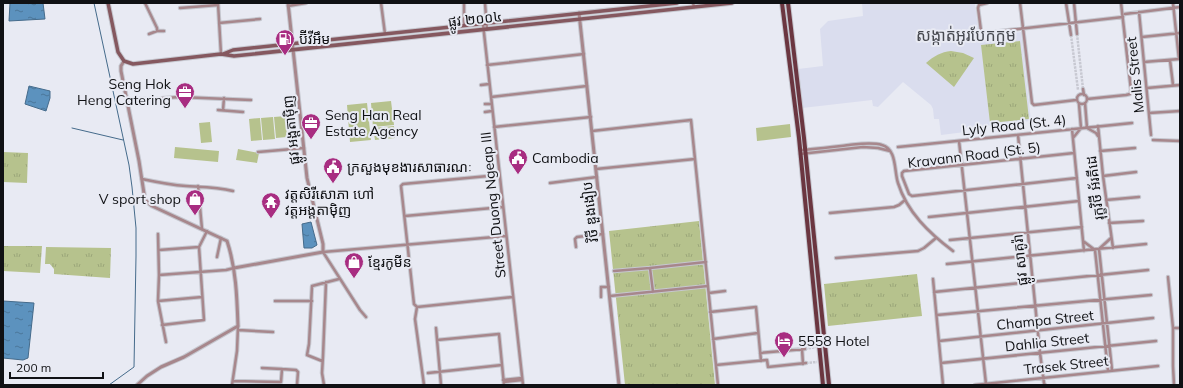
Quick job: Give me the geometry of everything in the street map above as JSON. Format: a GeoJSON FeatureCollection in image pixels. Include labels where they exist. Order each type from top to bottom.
{"type":"FeatureCollection","features":[{"type":"Feature","properties":{"kind":"main road"},"geometry":{"type":"LineString","coordinates":[[108,3],[117,47],[120,56],[124,60]]}},
{"type":"Feature","properties":{"kind":"main road","name":"ផ្លូវ ២០០៤"},"geometry":{"type":"LineString","coordinates":[[124,60],[133,64],[222,54],[233,50],[677,3]]}},
{"type":"Feature","properties":{"kind":"main road","name":"ផ្លូវ ២០០៤"},"geometry":{"type":"LineString","coordinates":[[222,54],[234,56],[580,19],[693,5],[732,3]]}},
{"type":"Feature","properties":{"kind":"main road"},"geometry":{"type":"LineString","coordinates":[[782,3],[800,152],[819,362],[824,385]]}},
{"type":"Feature","properties":{"kind":"main road"},"geometry":{"type":"LineString","coordinates":[[788,3],[829,385]]}},
{"type":"Feature","properties":{"kind":"street"},"geometry":{"type":"LineString","coordinates":[[145,3],[157,31]]}},
{"type":"Feature","properties":{"kind":"street"},"geometry":{"type":"LineString","coordinates":[[288,4],[306,3]]}},
{"type":"Feature","properties":{"kind":"street"},"geometry":{"type":"LineString","coordinates":[[381,3],[385,34]]}},
{"type":"Feature","properties":{"kind":"street"},"geometry":{"type":"LineString","coordinates":[[464,3],[464,25]]}},
{"type":"Feature","properties":{"kind":"street","name":"Street Duong Ngeap III"},"geometry":{"type":"LineString","coordinates":[[485,3],[484,23],[487,65],[522,385]]}},
{"type":"Feature","properties":{"kind":"street"},"geometry":{"type":"LineString","coordinates":[[987,3],[979,5],[978,8],[982,33],[1070,23],[1180,7]]}},
{"type":"Feature","properties":{"kind":"street"},"geometry":{"type":"LineString","coordinates":[[1020,3],[1032,104],[1076,100]]}},
{"type":"Feature","properties":{"kind":"street"},"geometry":{"type":"LineString","coordinates":[[1066,3],[1071,35]]}},
{"type":"Feature","properties":{"kind":"street"},"geometry":{"type":"LineString","coordinates":[[1074,3],[1077,34]]}},
{"type":"Feature","properties":{"kind":"street"},"geometry":{"type":"LineString","coordinates":[[1087,99],[1130,94],[1131,90],[1124,15],[1121,3]]}},
{"type":"Feature","properties":{"kind":"street"},"geometry":{"type":"LineString","coordinates":[[1144,62],[1179,59],[1172,3]]}},
{"type":"Feature","properties":{"kind":"street"},"geometry":{"type":"LineString","coordinates":[[180,8],[218,4],[222,54]]}},
{"type":"Feature","properties":{"kind":"street","name":"ផ្លូវ អង្តតាម៉ិញ"},"geometry":{"type":"LineString","coordinates":[[288,4],[307,178],[323,244],[323,252]]}},
{"type":"Feature","properties":{"kind":"street","name":"Malis Street"},"geometry":{"type":"LineString","coordinates":[[1139,12],[1151,135]]}},
{"type":"Feature","properties":{"kind":"street","name":"វិថី ឌួងងៀប"},"geometry":{"type":"LineString","coordinates":[[580,13],[620,385]]}},
{"type":"Feature","properties":{"kind":"street"},"geometry":{"type":"LineString","coordinates":[[219,23],[260,19]]}},
{"type":"Feature","properties":{"kind":"street"},"geometry":{"type":"LineString","coordinates":[[149,34],[157,31],[164,31]]}},
{"type":"Feature","properties":{"kind":"street"},"geometry":{"type":"LineString","coordinates":[[1142,36],[1180,33]]}},
{"type":"Feature","properties":{"kind":"street"},"geometry":{"type":"LineString","coordinates":[[487,65],[584,54]]}},
{"type":"Feature","properties":{"kind":"street"},"geometry":{"type":"LineString","coordinates":[[124,60],[121,66],[145,200],[152,206],[227,241],[234,268],[237,298],[238,328],[233,383],[281,382],[282,369]]}},
{"type":"Feature","properties":{"kind":"street"},"geometry":{"type":"LineString","coordinates":[[1170,60],[1173,86]]}},
{"type":"Feature","properties":{"kind":"street"},"geometry":{"type":"LineString","coordinates":[[481,84],[489,84]]}},
{"type":"Feature","properties":{"kind":"street"},"geometry":{"type":"LineString","coordinates":[[1147,88],[1180,85]]}},
{"type":"Feature","properties":{"kind":"street"},"geometry":{"type":"LineString","coordinates":[[491,97],[587,86]]}},
{"type":"Feature","properties":{"kind":"street"},"geometry":{"type":"LineString","coordinates":[[1083,89],[1084,95],[1087,99]]}},
{"type":"Feature","properties":{"kind":"street"},"geometry":{"type":"LineString","coordinates":[[1076,100],[1078,90]]}},
{"type":"Feature","properties":{"kind":"street"},"geometry":{"type":"LineString","coordinates":[[1078,95],[1084,95]]}},
{"type":"Feature","properties":{"kind":"street"},"geometry":{"type":"LineString","coordinates":[[126,99],[179,97],[251,100]]}},
{"type":"Feature","properties":{"kind":"street"},"geometry":{"type":"LineString","coordinates":[[223,110],[224,98]]}},
{"type":"Feature","properties":{"kind":"street"},"geometry":{"type":"LineString","coordinates":[[1087,99],[1085,103],[1087,128],[1096,133],[1099,138]]}},
{"type":"Feature","properties":{"kind":"street"},"geometry":{"type":"LineString","coordinates":[[1073,139],[1081,128],[1079,104],[1076,100]]}},
{"type":"Feature","properties":{"kind":"street"},"geometry":{"type":"LineString","coordinates":[[1079,104],[1085,103]]}},
{"type":"Feature","properties":{"kind":"street"},"geometry":{"type":"LineString","coordinates":[[485,104],[492,104]]}},
{"type":"Feature","properties":{"kind":"street"},"geometry":{"type":"LineString","coordinates":[[218,110],[243,112]]}},
{"type":"Feature","properties":{"kind":"street"},"geometry":{"type":"LineString","coordinates":[[1149,114],[1180,110]]}},
{"type":"Feature","properties":{"kind":"street"},"geometry":{"type":"LineString","coordinates":[[484,112],[492,111]]}},
{"type":"Feature","properties":{"kind":"street"},"geometry":{"type":"LineString","coordinates":[[494,127],[591,117]]}},
{"type":"Feature","properties":{"kind":"street"},"geometry":{"type":"LineString","coordinates":[[592,131],[691,120],[718,385]]}},
{"type":"Feature","properties":{"kind":"street","name":"Lyly Road (St. 4)"},"geometry":{"type":"LineString","coordinates":[[898,147],[1132,123]]}},
{"type":"Feature","properties":{"kind":"street","name":"រុក្ខវិថី អ័រគីដេ"},"geometry":{"type":"LineString","coordinates":[[1098,126],[1113,248]]}},
{"type":"Feature","properties":{"kind":"street","name":"រុក្ខវិថី អ័រគីដេ"},"geometry":{"type":"LineString","coordinates":[[1072,129],[1084,251]]}},
{"type":"Feature","properties":{"kind":"street","name":"ផ្លូវ សាគូរ៉ា"},"geometry":{"type":"LineString","coordinates":[[1018,135],[1044,384]]}},
{"type":"Feature","properties":{"kind":"street"},"geometry":{"type":"LineString","coordinates":[[1153,140],[1180,141]]}},
{"type":"Feature","properties":{"kind":"street"},"geometry":{"type":"LineString","coordinates":[[959,141],[986,384]]}},
{"type":"Feature","properties":{"kind":"street"},"geometry":{"type":"LineString","coordinates":[[800,152],[864,147],[890,151],[898,182],[905,200],[918,219],[936,238],[953,251]]}},
{"type":"Feature","properties":{"kind":"street"},"geometry":{"type":"LineString","coordinates":[[258,152],[304,148]]}},
{"type":"Feature","properties":{"kind":"street"},"geometry":{"type":"LineString","coordinates":[[1100,151],[1135,148]]}},
{"type":"Feature","properties":{"kind":"street","name":"Kravann Road (St. 5)"},"geometry":{"type":"LineString","coordinates":[[965,190],[912,196],[909,194],[902,173],[904,171],[1074,153]]}},
{"type":"Feature","properties":{"kind":"street"},"geometry":{"type":"LineString","coordinates":[[596,169],[695,159]]}},
{"type":"Feature","properties":{"kind":"street"},"geometry":{"type":"LineString","coordinates":[[1103,176],[1136,172]]}},
{"type":"Feature","properties":{"kind":"street"},"geometry":{"type":"LineString","coordinates":[[424,385],[415,320],[417,307],[414,304],[401,186],[403,184],[499,175]]}},
{"type":"Feature","properties":{"kind":"street"},"geometry":{"type":"LineString","coordinates":[[550,183],[597,177]]}},
{"type":"Feature","properties":{"kind":"street"},"geometry":{"type":"LineString","coordinates":[[965,190],[1077,178]]}},
{"type":"Feature","properties":{"kind":"street"},"geometry":{"type":"LineString","coordinates":[[142,179],[185,186],[224,188],[233,191]]}},
{"type":"Feature","properties":{"kind":"street"},"geometry":{"type":"LineString","coordinates":[[198,186],[202,230]]}},
{"type":"Feature","properties":{"kind":"street"},"geometry":{"type":"LineString","coordinates":[[1106,200],[1139,197]]}},
{"type":"Feature","properties":{"kind":"street"},"geometry":{"type":"LineString","coordinates":[[830,213],[894,207],[905,200]]}},
{"type":"Feature","properties":{"kind":"street"},"geometry":{"type":"LineString","coordinates":[[929,217],[1079,201]]}},
{"type":"Feature","properties":{"kind":"street"},"geometry":{"type":"LineString","coordinates":[[405,216],[503,207]]}},
{"type":"Feature","properties":{"kind":"street"},"geometry":{"type":"LineString","coordinates":[[1109,223],[1142,220]]}},
{"type":"Feature","properties":{"kind":"street"},"geometry":{"type":"LineString","coordinates":[[950,240],[1082,227]]}},
{"type":"Feature","properties":{"kind":"street"},"geometry":{"type":"LineString","coordinates":[[162,325],[204,320],[199,247],[207,231]]}},
{"type":"Feature","properties":{"kind":"street"},"geometry":{"type":"LineString","coordinates":[[158,234],[158,301],[166,342]]}},
{"type":"Feature","properties":{"kind":"street"},"geometry":{"type":"LineString","coordinates":[[576,247],[575,239],[577,237],[603,234]]}},
{"type":"Feature","properties":{"kind":"street"},"geometry":{"type":"LineString","coordinates":[[159,275],[226,270],[323,252],[506,236]]}},
{"type":"Feature","properties":{"kind":"street"},"geometry":{"type":"LineString","coordinates":[[217,257],[221,238]]}},
{"type":"Feature","properties":{"kind":"street"},"geometry":{"type":"LineString","coordinates":[[836,258],[918,251],[936,238]]}},
{"type":"Feature","properties":{"kind":"street"},"geometry":{"type":"LineString","coordinates":[[1099,249],[1111,238]]}},
{"type":"Feature","properties":{"kind":"street"},"geometry":{"type":"LineString","coordinates":[[1083,241],[1095,250],[1108,371]]}},
{"type":"Feature","properties":{"kind":"street"},"geometry":{"type":"LineString","coordinates":[[947,264],[1146,244]]}},
{"type":"Feature","properties":{"kind":"street"},"geometry":{"type":"LineString","coordinates":[[159,250],[199,247]]}},
{"type":"Feature","properties":{"kind":"street"},"geometry":{"type":"LineString","coordinates":[[1099,249],[1112,370]]}},
{"type":"Feature","properties":{"kind":"street"},"geometry":{"type":"LineString","coordinates":[[323,252],[339,279],[366,317]]}},
{"type":"Feature","properties":{"kind":"street"},"geometry":{"type":"LineString","coordinates":[[614,271],[706,262]]}},
{"type":"Feature","properties":{"kind":"street"},"geometry":{"type":"LineString","coordinates":[[650,268],[653,292]]}},
{"type":"Feature","properties":{"kind":"street"},"geometry":{"type":"LineString","coordinates":[[934,292],[1148,270]]}},
{"type":"Feature","properties":{"kind":"street"},"geometry":{"type":"LineString","coordinates":[[1168,277],[1173,328],[1174,385]]}},
{"type":"Feature","properties":{"kind":"street"},"geometry":{"type":"LineString","coordinates":[[322,361],[307,355],[312,286],[339,279]]}},
{"type":"Feature","properties":{"kind":"street"},"geometry":{"type":"LineString","coordinates":[[933,279],[943,385]]}},
{"type":"Feature","properties":{"kind":"street"},"geometry":{"type":"LineString","coordinates":[[324,385],[322,361],[326,282]]}},
{"type":"Feature","properties":{"kind":"street"},"geometry":{"type":"LineString","coordinates":[[610,296],[708,286]]}},
{"type":"Feature","properties":{"kind":"street"},"geometry":{"type":"LineString","coordinates":[[601,297],[602,287],[609,287]]}},
{"type":"Feature","properties":{"kind":"street"},"geometry":{"type":"LineString","coordinates":[[709,293],[725,291]]}},
{"type":"Feature","properties":{"kind":"street"},"geometry":{"type":"LineString","coordinates":[[936,315],[1151,295]]}},
{"type":"Feature","properties":{"kind":"street"},"geometry":{"type":"LineString","coordinates":[[158,301],[202,297]]}},
{"type":"Feature","properties":{"kind":"street"},"geometry":{"type":"LineString","coordinates":[[417,307],[513,298]]}},
{"type":"Feature","properties":{"kind":"street"},"geometry":{"type":"LineString","coordinates":[[275,301],[312,300]]}},
{"type":"Feature","properties":{"kind":"street"},"geometry":{"type":"LineString","coordinates":[[710,312],[756,307],[761,361]]}},
{"type":"Feature","properties":{"kind":"street","name":"Champa Street"},"geometry":{"type":"LineString","coordinates":[[939,341],[1154,318]]}},
{"type":"Feature","properties":{"kind":"street"},"geometry":{"type":"LineString","coordinates":[[137,385],[161,367],[184,357],[238,328],[273,332]]}},
{"type":"Feature","properties":{"kind":"street"},"geometry":{"type":"LineString","coordinates":[[436,328],[441,385]]}},
{"type":"Feature","properties":{"kind":"street"},"geometry":{"type":"LineString","coordinates":[[1173,328],[1180,328]]}},
{"type":"Feature","properties":{"kind":"street"},"geometry":{"type":"LineString","coordinates":[[713,339],[758,333]]}},
{"type":"Feature","properties":{"kind":"street"},"geometry":{"type":"LineString","coordinates":[[437,340],[498,334],[504,382],[522,379]]}},
{"type":"Feature","properties":{"kind":"street","name":"Dahlia Street"},"geometry":{"type":"LineString","coordinates":[[941,363],[1110,347],[1156,341]]}},
{"type":"Feature","properties":{"kind":"street"},"geometry":{"type":"LineString","coordinates":[[818,347],[825,347]]}},
{"type":"Feature","properties":{"kind":"street"},"geometry":{"type":"LineString","coordinates":[[760,354],[766,353],[804,349],[805,364],[768,367],[766,353]]}},
{"type":"Feature","properties":{"kind":"street"},"geometry":{"type":"LineString","coordinates":[[716,365],[767,360]]}},
{"type":"Feature","properties":{"kind":"street"},"geometry":{"type":"LineString","coordinates":[[428,373],[502,365]]}},
{"type":"Feature","properties":{"kind":"street","name":"Trasek Street"},"geometry":{"type":"LineString","coordinates":[[975,385],[1158,366]]}},
{"type":"Feature","properties":{"kind":"street"},"geometry":{"type":"LineString","coordinates":[[262,368],[296,370],[298,372],[297,385]]}},
{"type":"Feature","properties":{"kind":"shaded area"},"geometry":{"type":"Polygon","coordinates":[[[862,3],[975,3],[979,37],[1021,32],[1031,121],[965,128],[965,132],[941,135],[939,119],[934,119],[931,105],[903,82],[878,107],[873,106],[872,100],[802,108],[798,69],[823,66],[820,29],[828,21],[863,16],[862,3]]]}},
{"type":"Feature","properties":{"kind":"green space"},"geometry":{"type":"Polygon","coordinates":[[[1020,41],[1029,119],[990,123],[981,45],[1020,41]]]}},
{"type":"Feature","properties":{"kind":"green space"},"geometry":{"type":"Polygon","coordinates":[[[951,51],[963,53],[974,58],[954,87],[926,63],[944,52],[951,51]]]}},
{"type":"Feature","properties":{"kind":"green space"},"geometry":{"type":"Polygon","coordinates":[[[391,101],[394,125],[373,127],[371,103],[391,101]]]}},
{"type":"Feature","properties":{"kind":"green space"},"geometry":{"type":"Polygon","coordinates":[[[367,103],[371,140],[350,142],[347,105],[367,103]]]}},
{"type":"Feature","properties":{"kind":"green space"},"geometry":{"type":"Polygon","coordinates":[[[286,116],[287,137],[276,138],[274,117],[286,116]]]}},
{"type":"Feature","properties":{"kind":"green space"},"geometry":{"type":"Polygon","coordinates":[[[273,117],[275,139],[263,140],[261,118],[273,117]]]}},
{"type":"Feature","properties":{"kind":"green space"},"geometry":{"type":"Polygon","coordinates":[[[260,118],[262,140],[251,141],[249,119],[260,118]]]}},
{"type":"Feature","properties":{"kind":"green space"},"geometry":{"type":"Polygon","coordinates":[[[210,122],[212,142],[201,143],[199,123],[210,122]]]}},
{"type":"Feature","properties":{"kind":"green space"},"geometry":{"type":"Polygon","coordinates":[[[790,124],[791,137],[757,141],[756,128],[790,124]]]}},
{"type":"Feature","properties":{"kind":"green space"},"geometry":{"type":"Polygon","coordinates":[[[394,126],[395,138],[375,140],[373,128],[394,126]]]}},
{"type":"Feature","properties":{"kind":"green space"},"geometry":{"type":"Polygon","coordinates":[[[175,147],[219,151],[218,162],[174,158],[175,147]]]}},
{"type":"Feature","properties":{"kind":"green space"},"geometry":{"type":"Polygon","coordinates":[[[238,149],[259,153],[257,163],[236,160],[238,149]]]}},
{"type":"Feature","properties":{"kind":"green space"},"geometry":{"type":"Polygon","coordinates":[[[3,152],[28,153],[27,183],[3,182],[3,152]]]}},
{"type":"Feature","properties":{"kind":"green space"},"geometry":{"type":"Polygon","coordinates":[[[699,221],[715,385],[625,385],[609,231],[699,221]]]}},
{"type":"Feature","properties":{"kind":"green space"},"geometry":{"type":"Polygon","coordinates":[[[3,246],[42,246],[40,273],[3,271],[3,246]]]}},
{"type":"Feature","properties":{"kind":"green space"},"geometry":{"type":"Polygon","coordinates":[[[46,247],[111,248],[110,278],[54,274],[54,269],[50,264],[45,264],[46,247]]]}},
{"type":"Feature","properties":{"kind":"green space"},"geometry":{"type":"Polygon","coordinates":[[[917,274],[922,316],[828,326],[824,284],[917,274]]]}},
{"type":"Feature","properties":{"kind":"water"},"geometry":{"type":"Polygon","coordinates":[[[10,3],[43,3],[45,19],[9,21],[10,3]]]}},
{"type":"Feature","properties":{"kind":"water"},"geometry":{"type":"Polygon","coordinates":[[[29,86],[50,91],[50,98],[46,111],[25,104],[29,86]]]}},
{"type":"Feature","properties":{"kind":"water"},"geometry":{"type":"Polygon","coordinates":[[[311,222],[317,245],[312,248],[304,248],[302,224],[311,222]]]}},
{"type":"Feature","properties":{"kind":"water"},"geometry":{"type":"Polygon","coordinates":[[[3,301],[34,303],[28,358],[23,360],[3,358],[3,301]]]}},
{"type":"Feature","properties":{"kind":"waterway"},"geometry":{"type":"LineString","coordinates":[[94,3],[129,165],[136,228],[134,367],[109,385]]}},
{"type":"Feature","properties":{"kind":"waterway"},"geometry":{"type":"LineString","coordinates":[[72,128],[123,140]]}},
{"type":"Feature","properties":{"kind":"tunnel"},"geometry":{"type":"LineString","coordinates":[[1077,34],[1083,89]]}},
{"type":"Feature","properties":{"kind":"tunnel"},"geometry":{"type":"LineString","coordinates":[[1071,35],[1078,90]]}},
{"type":"Feature","properties":{"kind":"tunnel"},"geometry":{"type":"LineString","coordinates":[[805,349],[816,347]]}},
{"type":"Feature","properties":{"kind":"tunnel"},"geometry":{"type":"LineString","coordinates":[[806,363],[817,362]]}},
{"type":"Feature","properties":{"kind":"place","name":"ប៊ីវីអឹម"},"geometry":{"type":"Point","coordinates":[285,56]}},
{"type":"Feature","properties":{"kind":"place","name":"Seng Hok Heng Catering"},"geometry":{"type":"Point","coordinates":[185,109]}},
{"type":"Feature","properties":{"kind":"place","name":"Seng Han Real Estate Agency"},"geometry":{"type":"Point","coordinates":[311,140]}},
{"type":"Feature","properties":{"kind":"place","name":"Cambodia"},"geometry":{"type":"Point","coordinates":[518,175]}},
{"type":"Feature","properties":{"kind":"place","name":"ក្រសួងមុខងារសាធារណៈ"},"geometry":{"type":"Point","coordinates":[333,184]}},
{"type":"Feature","properties":{"kind":"place","name":"V sport shop"},"geometry":{"type":"Point","coordinates":[195,216]}},
{"type":"Feature","properties":{"kind":"place","name":"វត្តសិរីសោភា ហៅ វត្តអង្តតាម៉ិញ"},"geometry":{"type":"Point","coordinates":[271,219]}},
{"type":"Feature","properties":{"kind":"place","name":"ខ្មែរកូមីន"},"geometry":{"type":"Point","coordinates":[354,279]}},
{"type":"Feature","properties":{"kind":"place","name":"5558 Hotel"},"geometry":{"type":"Point","coordinates":[784,358]}},
{"type":"Feature","properties":{"kind":"district","name":"សង្កាត់អូរបែកក្អម"},"geometry":{"type":"Point","coordinates":[966,35]}}]}
